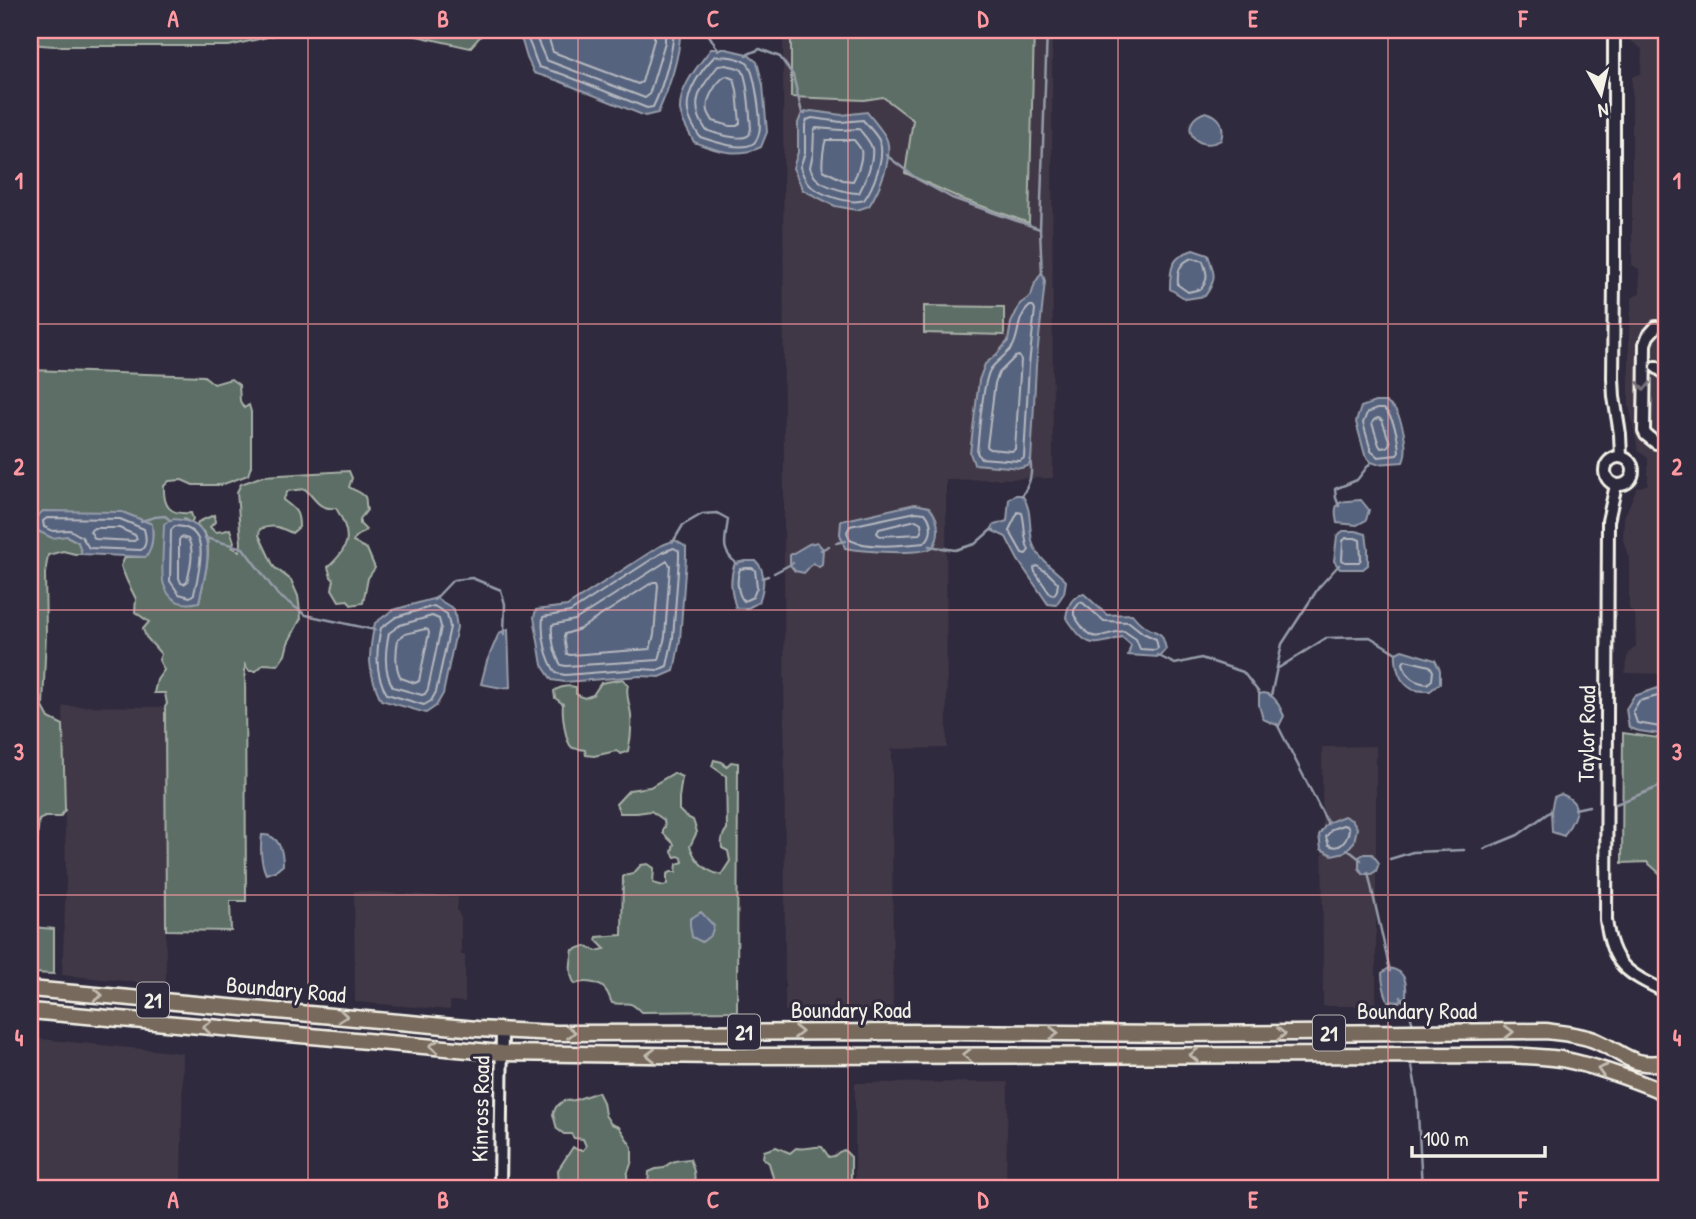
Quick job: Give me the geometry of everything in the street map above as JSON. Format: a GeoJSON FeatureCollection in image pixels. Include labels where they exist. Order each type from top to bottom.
{"type":"FeatureCollection","features":[{"type":"Feature","properties":{"kind":"highway","name":"Boundary Road"},"geometry":{"type":"LineString","coordinates":[[30,989],[502,1030],[556,1032],[1172,1034],[1545,1031],[1581,1036],[1638,1063],[1666,1062]]}},
{"type":"Feature","properties":{"kind":"highway","name":"Boundary Road"},"geometry":{"type":"LineString","coordinates":[[30,1011],[502,1053],[719,1056],[1511,1055],[1559,1059],[1600,1068],[1666,1093]]}},
{"type":"Feature","properties":{"kind":"street"},"geometry":{"type":"LineString","coordinates":[[1614,30],[1613,378],[1621,457]]}},
{"type":"Feature","properties":{"kind":"street"},"geometry":{"type":"LineString","coordinates":[[1656,327],[1645,344],[1644,410],[1644,431],[1656,443]]}},
{"type":"Feature","properties":{"kind":"street"},"geometry":{"type":"LineString","coordinates":[[1621,457],[1632,465],[1633,474],[1628,482],[1616,485],[1605,476],[1605,466],[1611,458],[1621,457]]}},
{"type":"Feature","properties":{"kind":"street","name":"Taylor Road"},"geometry":{"type":"LineString","coordinates":[[1616,485],[1608,521],[1606,920],[1608,938],[1620,963],[1632,975],[1666,990]]}},
{"type":"Feature","properties":{"kind":"street"},"geometry":{"type":"LineString","coordinates":[[30,1019],[57,1014]]}},
{"type":"Feature","properties":{"kind":"street","name":"Kinross Road"},"geometry":{"type":"LineString","coordinates":[[500,1189],[502,1030]]}},
{"type":"Feature","properties":{"kind":"shaded area"},"geometry":{"type":"Polygon","coordinates":[[[783,30],[1052,30],[1053,478],[946,480],[947,748],[892,749],[893,1010],[785,1011],[783,30]]]}},
{"type":"Feature","properties":{"kind":"shaded area"},"geometry":{"type":"Polygon","coordinates":[[[1631,30],[1666,30],[1666,674],[1625,673],[1629,653],[1636,646],[1635,614],[1629,609],[1629,558],[1623,540],[1624,517],[1637,488],[1648,484],[1648,458],[1638,451],[1629,405],[1632,298],[1640,293],[1639,269],[1632,265],[1632,77],[1641,73],[1642,49],[1631,41],[1631,30]]]}},
{"type":"Feature","properties":{"kind":"shaded area"},"geometry":{"type":"Polygon","coordinates":[[[63,706],[165,707],[166,985],[62,975],[66,881],[63,706]]]}},
{"type":"Feature","properties":{"kind":"shaded area"},"geometry":{"type":"Polygon","coordinates":[[[1376,746],[1376,1006],[1323,1006],[1322,747],[1376,746]]]}},
{"type":"Feature","properties":{"kind":"shaded area"},"geometry":{"type":"Polygon","coordinates":[[[354,891],[458,897],[461,955],[465,955],[465,1002],[450,1001],[450,1010],[355,1002],[354,891]]]}},
{"type":"Feature","properties":{"kind":"shaded area"},"geometry":{"type":"Polygon","coordinates":[[[30,1038],[183,1053],[181,1189],[30,1189],[30,1038]]]}},
{"type":"Feature","properties":{"kind":"shaded area"},"geometry":{"type":"Polygon","coordinates":[[[1008,1082],[1006,1189],[855,1189],[855,1083],[1008,1082]]]}},
{"type":"Feature","properties":{"kind":"green space"},"geometry":{"type":"Polygon","coordinates":[[[30,30],[309,30],[293,31],[229,46],[54,46],[30,44],[30,30]]]}},
{"type":"Feature","properties":{"kind":"green space"},"geometry":{"type":"Polygon","coordinates":[[[390,30],[486,30],[470,48],[390,30]]]}},
{"type":"Feature","properties":{"kind":"green space"},"geometry":{"type":"Polygon","coordinates":[[[791,30],[1034,30],[1029,223],[962,199],[905,173],[913,120],[883,97],[864,100],[791,97],[791,30]]]}},
{"type":"Feature","properties":{"kind":"green space"},"geometry":{"type":"Polygon","coordinates":[[[924,306],[1004,307],[1004,335],[924,333],[924,306]]]}},
{"type":"Feature","properties":{"kind":"green space"},"geometry":{"type":"Polygon","coordinates":[[[30,370],[204,376],[214,384],[231,379],[239,385],[240,401],[244,408],[249,405],[251,412],[251,466],[248,475],[221,485],[193,485],[182,480],[169,481],[164,486],[169,508],[178,513],[191,513],[193,519],[191,523],[184,519],[199,602],[208,549],[205,534],[197,526],[198,522],[214,515],[215,522],[210,527],[215,532],[230,529],[234,542],[232,547],[239,551],[241,544],[237,492],[241,484],[263,476],[349,471],[352,478],[349,487],[366,499],[367,510],[360,519],[360,524],[366,530],[353,542],[367,549],[375,568],[368,578],[363,603],[351,605],[348,600],[339,601],[332,589],[334,580],[328,567],[341,553],[347,540],[345,525],[336,508],[321,506],[305,489],[288,491],[283,500],[296,511],[299,527],[292,533],[276,527],[260,529],[259,535],[274,567],[291,580],[298,596],[301,618],[278,665],[264,664],[256,671],[249,671],[245,665],[246,901],[230,901],[231,931],[166,930],[167,704],[165,693],[154,693],[157,680],[164,670],[159,660],[161,654],[146,637],[143,629],[149,622],[135,612],[136,599],[121,566],[125,557],[146,557],[152,541],[152,524],[122,512],[36,518],[33,523],[36,530],[67,536],[78,542],[82,554],[63,551],[48,555],[45,574],[43,707],[49,718],[63,725],[65,810],[60,817],[45,817],[39,820],[36,850],[30,849],[30,370]]]}},
{"type":"Feature","properties":{"kind":"green space"},"geometry":{"type":"Polygon","coordinates":[[[623,679],[628,685],[631,715],[628,751],[594,756],[586,755],[585,750],[573,748],[566,734],[563,704],[555,698],[554,691],[564,686],[576,687],[576,694],[584,698],[593,695],[601,683],[623,679]]]}},
{"type":"Feature","properties":{"kind":"green space"},"geometry":{"type":"Polygon","coordinates":[[[1623,733],[1666,739],[1666,879],[1647,862],[1622,863],[1623,733]]]}},
{"type":"Feature","properties":{"kind":"green space"},"geometry":{"type":"Polygon","coordinates":[[[714,760],[722,762],[726,767],[731,762],[738,763],[737,1011],[641,1012],[630,1004],[612,1003],[605,989],[597,984],[575,984],[571,972],[573,950],[585,946],[596,951],[605,949],[596,940],[597,937],[622,935],[623,876],[633,874],[641,865],[648,864],[654,868],[653,883],[664,886],[667,884],[667,874],[676,872],[677,864],[683,862],[679,856],[675,857],[672,852],[674,844],[663,833],[664,820],[651,811],[620,813],[616,804],[629,790],[650,787],[674,773],[682,777],[679,810],[693,820],[697,832],[690,846],[695,856],[705,868],[721,875],[730,861],[728,851],[722,848],[727,829],[726,776],[712,766],[714,760]]]}},
{"type":"Feature","properties":{"kind":"green space"},"geometry":{"type":"Polygon","coordinates":[[[32,927],[54,929],[54,974],[32,973],[32,927]]]}},
{"type":"Feature","properties":{"kind":"green space"},"geometry":{"type":"Polygon","coordinates":[[[598,1092],[605,1115],[611,1124],[619,1127],[632,1147],[632,1161],[627,1175],[628,1189],[559,1189],[558,1170],[573,1147],[583,1150],[586,1146],[583,1139],[574,1138],[571,1134],[564,1134],[557,1129],[553,1114],[563,1101],[598,1092]]]}},
{"type":"Feature","properties":{"kind":"green space"},"geometry":{"type":"Polygon","coordinates":[[[776,1147],[790,1153],[796,1148],[822,1147],[829,1157],[844,1150],[851,1157],[851,1189],[764,1189],[774,1181],[769,1163],[763,1158],[764,1151],[776,1147]]]}},
{"type":"Feature","properties":{"kind":"green space"},"geometry":{"type":"Polygon","coordinates":[[[690,1159],[694,1174],[692,1189],[645,1189],[649,1172],[664,1168],[669,1163],[690,1159]]]}},
{"type":"Feature","properties":{"kind":"water"},"geometry":{"type":"Polygon","coordinates":[[[492,30],[680,30],[680,40],[670,83],[658,113],[645,116],[534,73],[522,41],[516,36],[500,36],[492,30]]]}},
{"type":"Feature","properties":{"kind":"water"},"geometry":{"type":"Polygon","coordinates":[[[711,49],[747,54],[757,62],[763,85],[767,132],[761,147],[736,153],[694,142],[682,118],[681,101],[690,77],[711,49]]]}},
{"type":"Feature","properties":{"kind":"water"},"geometry":{"type":"Polygon","coordinates":[[[811,111],[842,115],[867,112],[887,140],[887,165],[869,206],[857,210],[835,206],[803,190],[793,168],[798,152],[798,123],[802,113],[811,111]]]}},
{"type":"Feature","properties":{"kind":"water"},"geometry":{"type":"Polygon","coordinates":[[[1206,112],[1215,116],[1222,126],[1221,140],[1203,143],[1192,135],[1192,122],[1206,112]]]}},
{"type":"Feature","properties":{"kind":"water"},"geometry":{"type":"Polygon","coordinates":[[[1193,250],[1208,255],[1213,281],[1205,296],[1186,299],[1170,289],[1170,275],[1176,260],[1193,250]]]}},
{"type":"Feature","properties":{"kind":"water"},"geometry":{"type":"Polygon","coordinates":[[[1042,272],[1045,281],[1036,366],[1031,462],[1021,468],[974,464],[970,453],[979,380],[985,364],[1008,341],[1011,323],[1020,304],[1031,296],[1042,272]]]}},
{"type":"Feature","properties":{"kind":"water"},"geometry":{"type":"Polygon","coordinates":[[[1375,402],[1386,402],[1398,415],[1405,443],[1403,462],[1377,464],[1365,455],[1356,422],[1361,407],[1375,402]]]}},
{"type":"Feature","properties":{"kind":"water"},"geometry":{"type":"Polygon","coordinates":[[[1022,495],[1028,507],[1036,550],[1066,581],[1064,593],[1056,605],[1048,604],[1006,537],[991,530],[994,525],[1007,521],[1009,499],[1022,495]]]}},
{"type":"Feature","properties":{"kind":"water"},"geometry":{"type":"Polygon","coordinates":[[[1361,500],[1369,510],[1366,520],[1357,525],[1337,523],[1336,510],[1339,503],[1361,500]]]}},
{"type":"Feature","properties":{"kind":"water"},"geometry":{"type":"Polygon","coordinates":[[[915,504],[929,507],[936,518],[938,533],[933,547],[904,552],[845,548],[840,534],[841,521],[915,504]]]}},
{"type":"Feature","properties":{"kind":"water"},"geometry":{"type":"Polygon","coordinates":[[[43,511],[122,512],[152,524],[150,549],[146,557],[82,554],[78,542],[67,536],[52,538],[36,530],[35,518],[43,511]]]}},
{"type":"Feature","properties":{"kind":"water"},"geometry":{"type":"Polygon","coordinates":[[[173,519],[189,522],[199,528],[205,537],[207,562],[199,602],[188,603],[173,599],[164,585],[164,524],[173,519]]]}},
{"type":"Feature","properties":{"kind":"water"},"geometry":{"type":"Polygon","coordinates":[[[1343,531],[1366,534],[1368,565],[1363,569],[1340,569],[1334,561],[1337,536],[1343,531]]]}},
{"type":"Feature","properties":{"kind":"water"},"geometry":{"type":"Polygon","coordinates":[[[675,540],[686,547],[686,558],[680,640],[674,671],[660,677],[565,682],[552,680],[542,665],[534,617],[536,610],[567,606],[660,546],[675,540]]]}},
{"type":"Feature","properties":{"kind":"water"},"geometry":{"type":"Polygon","coordinates":[[[817,542],[823,549],[822,565],[819,567],[813,563],[804,573],[795,571],[790,565],[790,555],[817,542]]]}},
{"type":"Feature","properties":{"kind":"water"},"geometry":{"type":"Polygon","coordinates":[[[756,561],[762,570],[762,591],[759,602],[748,608],[736,608],[731,580],[735,563],[756,561]]]}},
{"type":"Feature","properties":{"kind":"water"},"geometry":{"type":"Polygon","coordinates":[[[1084,594],[1107,615],[1132,614],[1144,626],[1160,634],[1166,649],[1159,657],[1128,655],[1131,645],[1122,637],[1102,643],[1084,639],[1066,617],[1071,602],[1084,594]]]}},
{"type":"Feature","properties":{"kind":"water"},"geometry":{"type":"Polygon","coordinates":[[[436,598],[454,609],[457,627],[443,694],[436,706],[426,713],[381,700],[373,680],[370,662],[375,623],[393,610],[436,598]]]}},
{"type":"Feature","properties":{"kind":"water"},"geometry":{"type":"Polygon","coordinates":[[[508,629],[510,687],[481,684],[499,633],[508,629]]]}},
{"type":"Feature","properties":{"kind":"water"},"geometry":{"type":"Polygon","coordinates":[[[1402,650],[1435,660],[1440,670],[1440,683],[1430,691],[1416,690],[1408,686],[1401,678],[1396,663],[1396,653],[1402,650]]]}},
{"type":"Feature","properties":{"kind":"water"},"geometry":{"type":"Polygon","coordinates":[[[1658,688],[1666,689],[1666,735],[1629,728],[1626,709],[1634,696],[1658,688]]]}},
{"type":"Feature","properties":{"kind":"water"},"geometry":{"type":"Polygon","coordinates":[[[1264,693],[1274,699],[1284,716],[1279,726],[1263,719],[1259,694],[1264,693]]]}},
{"type":"Feature","properties":{"kind":"water"},"geometry":{"type":"Polygon","coordinates":[[[1561,794],[1569,798],[1576,807],[1564,836],[1552,832],[1551,811],[1554,797],[1561,794]]]}},
{"type":"Feature","properties":{"kind":"water"},"geometry":{"type":"Polygon","coordinates":[[[1344,816],[1353,821],[1357,828],[1354,842],[1345,852],[1332,855],[1321,849],[1319,835],[1327,823],[1344,816]]]}},
{"type":"Feature","properties":{"kind":"water"},"geometry":{"type":"Polygon","coordinates":[[[262,835],[276,840],[283,860],[283,865],[277,870],[266,874],[261,855],[262,835]]]}},
{"type":"Feature","properties":{"kind":"water"},"geometry":{"type":"Polygon","coordinates":[[[1372,854],[1379,863],[1376,871],[1371,874],[1363,874],[1359,868],[1359,857],[1372,854]]]}},
{"type":"Feature","properties":{"kind":"water"},"geometry":{"type":"Polygon","coordinates":[[[701,912],[714,926],[711,935],[702,942],[692,937],[690,925],[690,919],[701,912]]]}},
{"type":"Feature","properties":{"kind":"water"},"geometry":{"type":"Polygon","coordinates":[[[1389,968],[1402,974],[1405,981],[1406,996],[1399,1002],[1388,1001],[1384,990],[1382,973],[1389,968]]]}},
{"type":"Feature","properties":{"kind":"waterway"},"geometry":{"type":"LineString","coordinates":[[704,30],[718,50]]}},
{"type":"Feature","properties":{"kind":"waterway"},"geometry":{"type":"LineString","coordinates":[[1042,275],[1040,229],[1047,30]]}},
{"type":"Feature","properties":{"kind":"waterway"},"geometry":{"type":"LineString","coordinates":[[746,55],[760,49],[780,57],[793,75],[802,113],[805,114]]}},
{"type":"Feature","properties":{"kind":"waterway"},"geometry":{"type":"LineString","coordinates":[[886,155],[917,179],[952,198],[1040,229]]}},
{"type":"Feature","properties":{"kind":"waterway"},"geometry":{"type":"LineString","coordinates":[[30,451],[33,462],[30,479]]}},
{"type":"Feature","properties":{"kind":"waterway"},"geometry":{"type":"LineString","coordinates":[[1022,496],[1030,478],[1030,460]]}},
{"type":"Feature","properties":{"kind":"waterway"},"geometry":{"type":"LineString","coordinates":[[1339,506],[1335,489],[1357,480],[1371,462]]}},
{"type":"Feature","properties":{"kind":"waterway"},"geometry":{"type":"LineString","coordinates":[[673,542],[683,525],[702,514],[717,513],[728,519],[726,549],[737,564]]}},
{"type":"Feature","properties":{"kind":"waterway"},"geometry":{"type":"LineString","coordinates":[[141,521],[165,516],[171,521]]}},
{"type":"Feature","properties":{"kind":"waterway"},"geometry":{"type":"LineString","coordinates":[[929,546],[955,550],[975,544],[994,530]]}},
{"type":"Feature","properties":{"kind":"waterway"},"geometry":{"type":"LineString","coordinates":[[205,538],[243,548],[278,595],[306,615],[375,630]]}},
{"type":"Feature","properties":{"kind":"waterway"},"geometry":{"type":"LineString","coordinates":[[836,543],[846,541]]}},
{"type":"Feature","properties":{"kind":"waterway"},"geometry":{"type":"LineString","coordinates":[[821,550],[829,546]]}},
{"type":"Feature","properties":{"kind":"waterway"},"geometry":{"type":"LineString","coordinates":[[774,573],[793,563]]}},
{"type":"Feature","properties":{"kind":"waterway"},"geometry":{"type":"LineString","coordinates":[[1271,696],[1282,644],[1319,587],[1339,565]]}},
{"type":"Feature","properties":{"kind":"waterway"},"geometry":{"type":"LineString","coordinates":[[762,578],[768,576]]}},
{"type":"Feature","properties":{"kind":"waterway"},"geometry":{"type":"LineString","coordinates":[[434,600],[453,580],[472,578],[501,590],[505,604],[504,634]]}},
{"type":"Feature","properties":{"kind":"waterway"},"geometry":{"type":"LineString","coordinates":[[1277,669],[1326,638],[1370,637],[1396,653]]}},
{"type":"Feature","properties":{"kind":"waterway"},"geometry":{"type":"LineString","coordinates":[[1157,655],[1175,664],[1201,658],[1243,672],[1260,694]]}},
{"type":"Feature","properties":{"kind":"waterway"},"geometry":{"type":"LineString","coordinates":[[1277,724],[1328,824]]}},
{"type":"Feature","properties":{"kind":"waterway"},"geometry":{"type":"LineString","coordinates":[[1611,806],[1666,784]]}},
{"type":"Feature","properties":{"kind":"waterway"},"geometry":{"type":"LineString","coordinates":[[1575,809],[1589,806]]}},
{"type":"Feature","properties":{"kind":"waterway"},"geometry":{"type":"LineString","coordinates":[[1484,849],[1518,835],[1551,811]]}},
{"type":"Feature","properties":{"kind":"waterway"},"geometry":{"type":"LineString","coordinates":[[1347,849],[1361,860]]}},
{"type":"Feature","properties":{"kind":"waterway"},"geometry":{"type":"LineString","coordinates":[[1390,859],[1413,852],[1464,850]]}},
{"type":"Feature","properties":{"kind":"waterway"},"geometry":{"type":"LineString","coordinates":[[1368,872],[1390,971]]}},
{"type":"Feature","properties":{"kind":"waterway"},"geometry":{"type":"LineString","coordinates":[[1401,997],[1408,1008],[1413,1025]]}},
{"type":"Feature","properties":{"kind":"waterway"},"geometry":{"type":"LineString","coordinates":[[1412,1066],[1417,1094],[1422,1189]]}}]}
